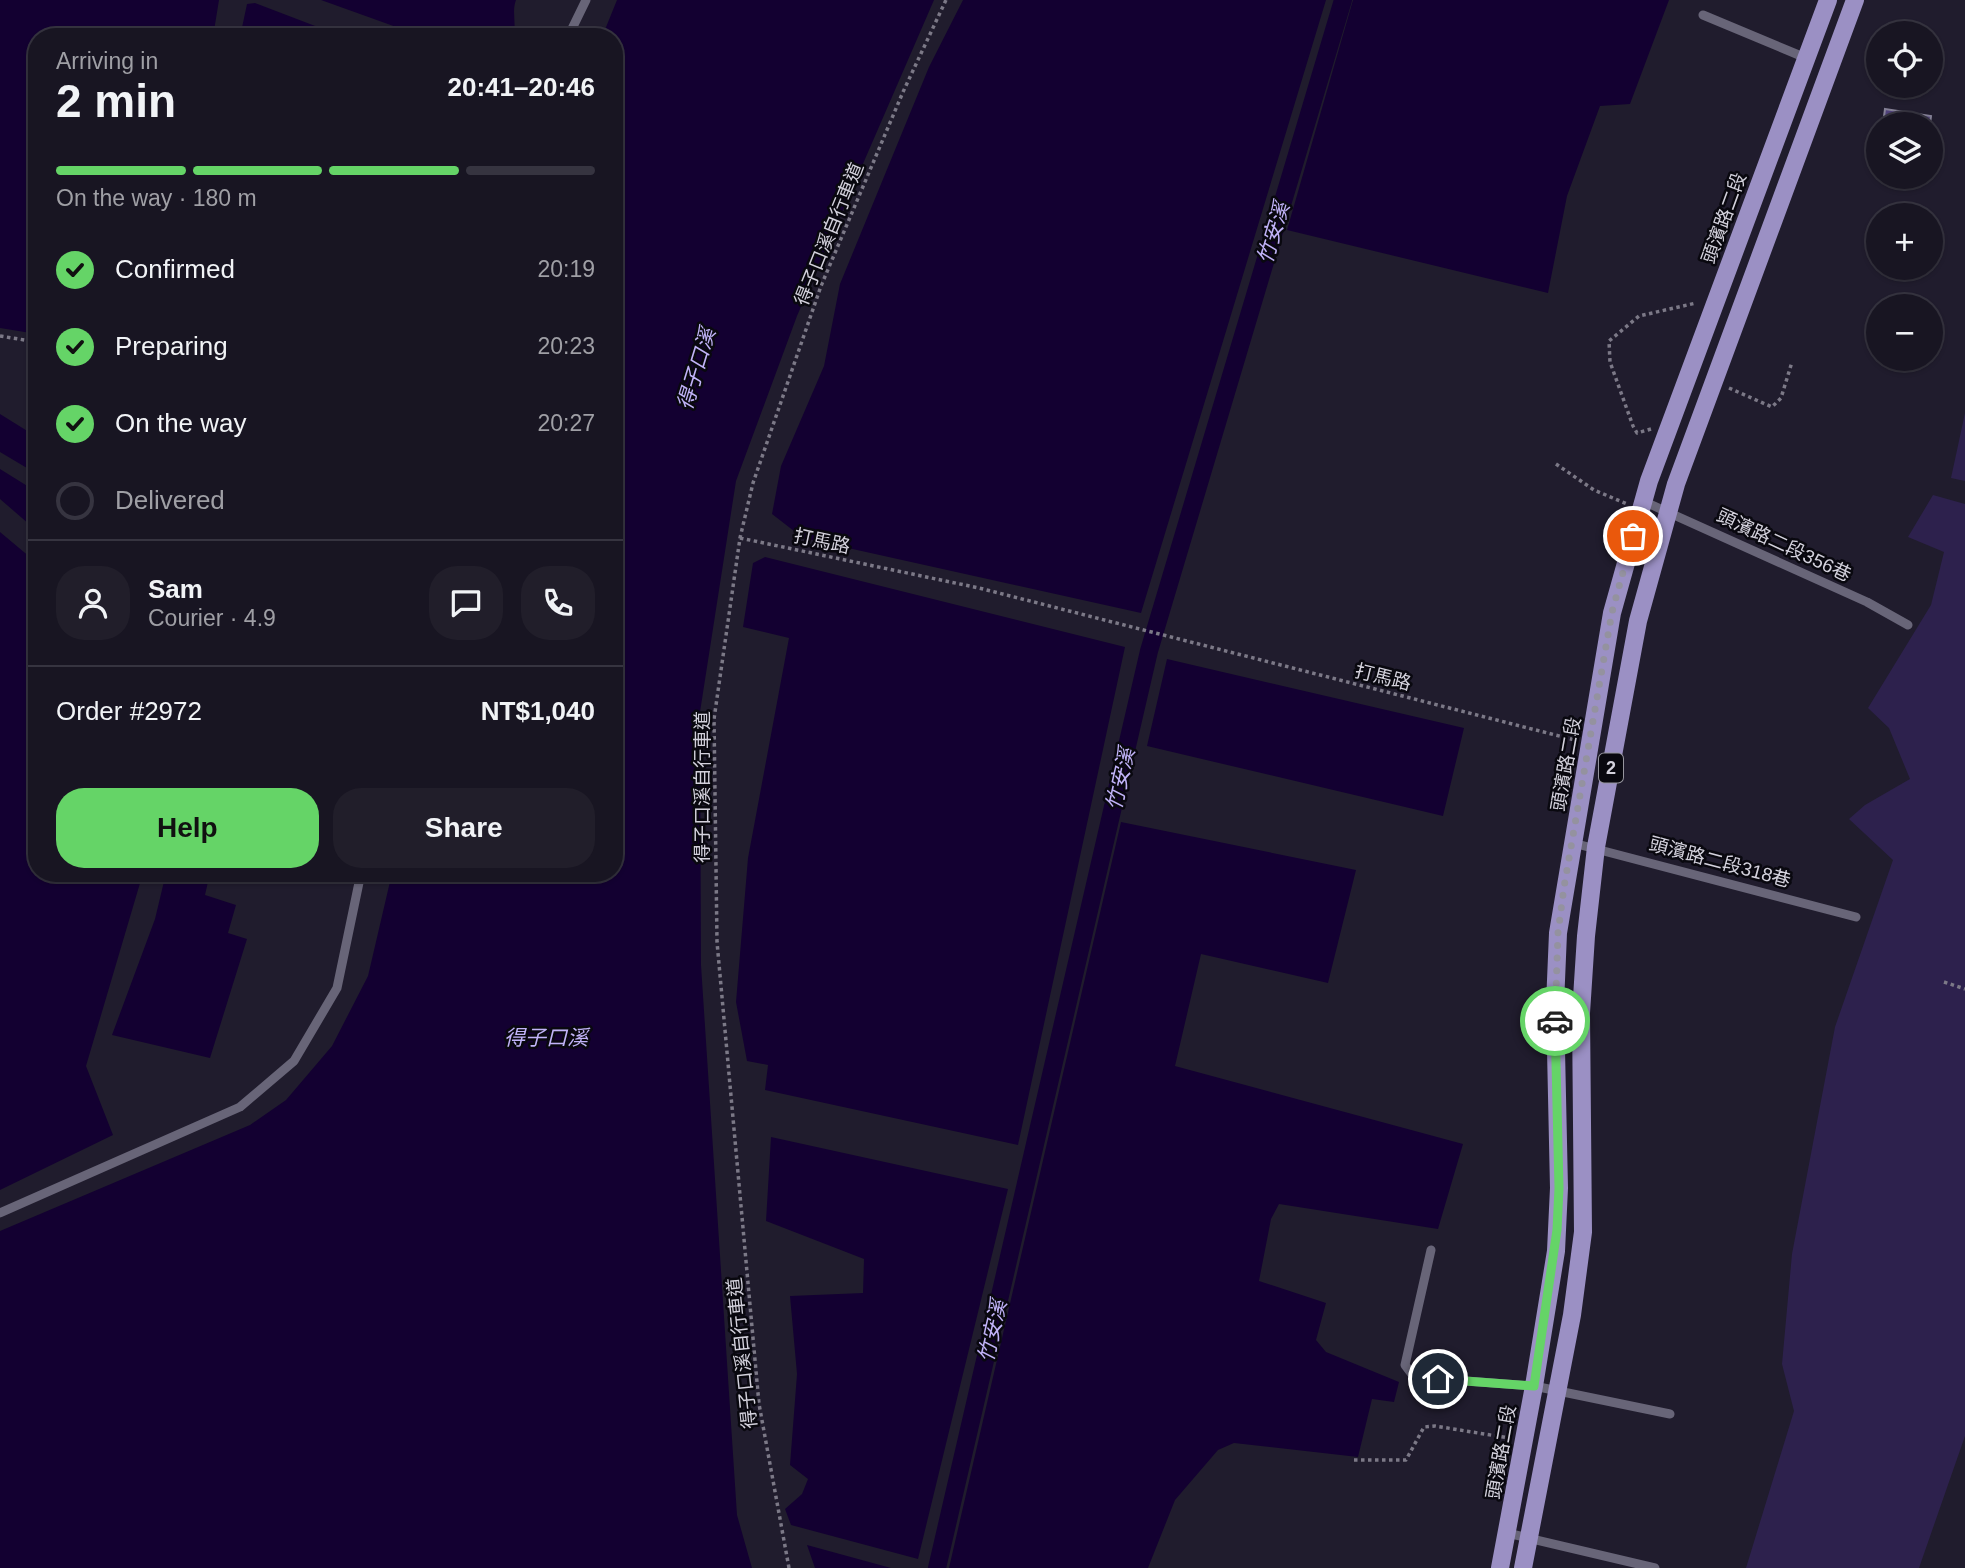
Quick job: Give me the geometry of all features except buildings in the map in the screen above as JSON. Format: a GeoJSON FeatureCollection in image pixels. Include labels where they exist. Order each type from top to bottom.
{"type":"FeatureCollection","features":[{"type":"Feature","properties":{"kind":"main road","name":"頭濱路二段"},"geometry":{"type":"LineString","coordinates":[[1500,1568],[1556,1251],[1559,1188],[1555,1004],[1558,933],[1612,612],[1642,506],[1670,425],[1828,0]]}},
{"type":"Feature","properties":{"kind":"main road","name":"2"},"geometry":{"type":"LineString","coordinates":[[1523,1568],[1557,1392],[1583,1232],[1581,1013],[1596,847],[1637,621],[1676,484],[1771,229],[1808,121],[1855,0]]}},
{"type":"Feature","properties":{"kind":"main road"},"geometry":{"type":"LineString","coordinates":[[1785,111],[1808,121]]}},
{"type":"Feature","properties":{"kind":"main road"},"geometry":{"type":"LineString","coordinates":[[1747,219],[1771,229]]}},
{"type":"Feature","properties":{"kind":"lane"},"geometry":{"type":"LineString","coordinates":[[573,28],[586,0]]}},
{"type":"Feature","properties":{"kind":"lane"},"geometry":{"type":"LineString","coordinates":[[1703,15],[1806,58]]}},
{"type":"Feature","properties":{"kind":"lane","name":"頭濱路二段356巷"},"geometry":{"type":"LineString","coordinates":[[1642,506],[1669,511],[1867,602],[1908,625]]}},
{"type":"Feature","properties":{"kind":"lane","name":"頭濱路二段318巷"},"geometry":{"type":"LineString","coordinates":[[1573,843],[1856,917]]}},
{"type":"Feature","properties":{"kind":"lane"},"geometry":{"type":"LineString","coordinates":[[0,1213],[240,1107],[294,1062],[337,988],[359,882]]}},
{"type":"Feature","properties":{"kind":"lane"},"geometry":{"type":"LineString","coordinates":[[1431,1250],[1405,1365],[1414,1377],[1534,1386],[1670,1414]]}},
{"type":"Feature","properties":{"kind":"lane"},"geometry":{"type":"LineString","coordinates":[[1507,1533],[1655,1568]]}},
{"type":"Feature","properties":{"kind":"path","name":"得子口溪自行車道"},"geometry":{"type":"LineString","coordinates":[[789,1568],[759,1404],[717,942],[714,719],[740,538],[753,483],[821,286],[946,0]]}},
{"type":"Feature","properties":{"kind":"path"},"geometry":{"type":"LineString","coordinates":[[1670,425],[1637,433],[1610,362],[1609,341],[1639,316],[1717,298]]}},
{"type":"Feature","properties":{"kind":"path"},"geometry":{"type":"LineString","coordinates":[[0,335],[28,340]]}},
{"type":"Feature","properties":{"kind":"path"},"geometry":{"type":"LineString","coordinates":[[1714,382],[1772,407],[1781,398],[1792,362]]}},
{"type":"Feature","properties":{"kind":"path"},"geometry":{"type":"LineString","coordinates":[[1556,464],[1594,490],[1642,506]]}},
{"type":"Feature","properties":{"kind":"path","name":"打馬路"},"geometry":{"type":"LineString","coordinates":[[740,538],[979,588],[1590,744]]}},
{"type":"Feature","properties":{"kind":"path"},"geometry":{"type":"LineString","coordinates":[[1944,982],[1965,989]]}},
{"type":"Feature","properties":{"kind":"path"},"geometry":{"type":"LineString","coordinates":[[1354,1460],[1406,1460],[1424,1427],[1435,1426],[1524,1440]]}},
{"type":"Feature","properties":{"kind":"shaded area"},"geometry":{"type":"Polygon","coordinates":[[[1965,413],[1965,481],[1951,478],[1965,413]]]}},
{"type":"Feature","properties":{"kind":"shaded area"},"geometry":{"type":"Polygon","coordinates":[[[1933,495],[1965,504],[1965,1436],[1919,1568],[1746,1568],[1794,1411],[1782,1364],[1792,1254],[1835,1027],[1893,860],[1849,819],[1865,805],[1910,779],[1889,728],[1868,708],[1931,605],[1944,552],[1908,537],[1933,495]]]}},
{"type":"Feature","properties":{"kind":"water"},"geometry":{"type":"Polygon","coordinates":[[[0,0],[219,0],[214,28],[28,28],[28,333],[0,328],[0,0]]]}},
{"type":"Feature","properties":{"kind":"water"},"geometry":{"type":"Polygon","coordinates":[[[321,0],[516,0],[514,28],[399,28],[321,0]]]}},
{"type":"Feature","properties":{"kind":"water","name":"得子口溪"},"geometry":{"type":"Polygon","coordinates":[[[617,0],[934,0],[797,316],[736,481],[700,712],[701,965],[737,1515],[752,1568],[0,1568],[0,1231],[250,1125],[286,1100],[332,1046],[368,976],[390,882],[623,882],[623,28],[606,28],[617,0]]]}},
{"type":"Feature","properties":{"kind":"water"},"geometry":{"type":"Polygon","coordinates":[[[963,0],[1326,0],[1141,613],[803,538],[772,514],[781,466],[824,366],[840,284],[929,67],[963,0]]]}},
{"type":"Feature","properties":{"kind":"water"},"geometry":{"type":"Polygon","coordinates":[[[1353,0],[1669,0],[1630,104],[1600,106],[1567,196],[1548,293],[1287,230],[1353,0]]]}},
{"type":"Feature","properties":{"kind":"water"},"geometry":{"type":"Polygon","coordinates":[[[255,3],[320,28],[242,28],[247,4],[255,3]]]}},
{"type":"Feature","properties":{"kind":"water"},"geometry":{"type":"Polygon","coordinates":[[[0,414],[28,431],[28,469],[0,452],[0,414]]]}},
{"type":"Feature","properties":{"kind":"water"},"geometry":{"type":"Polygon","coordinates":[[[0,469],[28,486],[28,523],[0,499],[0,469]]]}},
{"type":"Feature","properties":{"kind":"water"},"geometry":{"type":"Polygon","coordinates":[[[0,532],[28,555],[28,882],[140,882],[86,1066],[113,1135],[0,1190],[0,532]]]}},
{"type":"Feature","properties":{"kind":"water"},"geometry":{"type":"Polygon","coordinates":[[[765,557],[1125,647],[1018,1145],[765,1090],[768,1065],[747,1061],[736,1002],[748,858],[789,638],[743,627],[753,563],[765,557]]]}},
{"type":"Feature","properties":{"kind":"water"},"geometry":{"type":"Polygon","coordinates":[[[1167,659],[1464,728],[1443,816],[1147,746],[1167,659]]]}},
{"type":"Feature","properties":{"kind":"water"},"geometry":{"type":"Polygon","coordinates":[[[1121,822],[1356,870],[1328,983],[1201,954],[1175,1066],[1463,1144],[1438,1229],[1279,1204],[1271,1219],[1259,1281],[1326,1303],[1316,1340],[1326,1352],[1399,1382],[1394,1402],[1372,1399],[1358,1457],[1234,1443],[1218,1450],[1175,1500],[1148,1568],[949,1568],[1121,822]]]}},
{"type":"Feature","properties":{"kind":"water"},"geometry":{"type":"Polygon","coordinates":[[[164,882],[208,882],[205,895],[236,905],[228,933],[247,939],[210,1058],[112,1035],[155,919],[164,882]]]}},
{"type":"Feature","properties":{"kind":"water"},"geometry":{"type":"Polygon","coordinates":[[[771,1137],[1008,1189],[918,1559],[791,1525],[785,1509],[802,1494],[808,1479],[790,1465],[797,1374],[790,1296],[863,1293],[864,1259],[766,1221],[771,1137]]]}},
{"type":"Feature","properties":{"kind":"water"},"geometry":{"type":"Polygon","coordinates":[[[807,1545],[891,1568],[815,1568],[807,1545]]]}},
{"type":"Feature","properties":{"kind":"waterway","name":"竹安溪"},"geometry":{"type":"LineString","coordinates":[[937,1568],[1149,651],[1343,0]]}},
{"type":"Feature","properties":{"kind":"way so far"},"geometry":{"type":"LineString","coordinates":[[1555,1021],[1558,933],[1564,887],[1612,612],[1633,536]]}},
{"type":"Feature","properties":{"kind":"route"},"geometry":{"type":"LineString","coordinates":[[1438,1379],[1534,1386],[1556,1251],[1559,1188],[1555,1021]]}}]}
